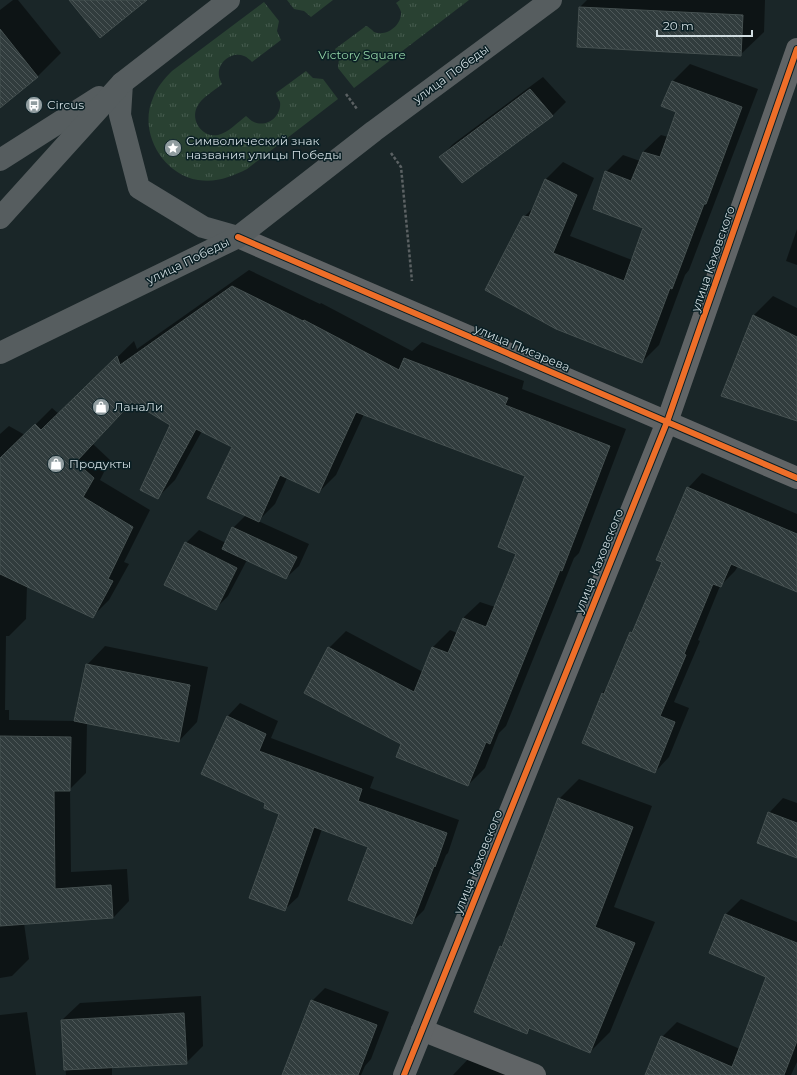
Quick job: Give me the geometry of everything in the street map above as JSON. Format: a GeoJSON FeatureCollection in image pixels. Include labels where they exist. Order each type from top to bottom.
{"type":"FeatureCollection","features":[{"type":"Feature","properties":{"kind":"main road"},"geometry":{"type":"LineString","coordinates":[[0,160],[122,82],[229,0]]}},
{"type":"Feature","properties":{"kind":"main road","name":"улица Победы"},"geometry":{"type":"LineString","coordinates":[[0,353],[238,237],[374,130],[551,0]]}},
{"type":"Feature","properties":{"kind":"main road"},"geometry":{"type":"LineString","coordinates":[[0,218],[122,82]]}},
{"type":"Feature","properties":{"kind":"main road"},"geometry":{"type":"LineString","coordinates":[[122,82],[120,115],[139,188],[204,227],[238,237]]}},
{"type":"Feature","properties":{"kind":"street","name":"улица Каховского"},"geometry":{"type":"LineString","coordinates":[[404,1075],[667,422],[797,49]]}},
{"type":"Feature","properties":{"kind":"street","name":"улица Писарева"},"geometry":{"type":"LineString","coordinates":[[238,237],[797,478]]}},
{"type":"Feature","properties":{"kind":"street"},"geometry":{"type":"LineString","coordinates":[[422,1030],[535,1075]]}},
{"type":"Feature","properties":{"kind":"path"},"geometry":{"type":"LineString","coordinates":[[374,130],[401,167],[415,314]]}},
{"type":"Feature","properties":{"kind":"green space","name":"Victory Square"},"geometry":{"type":"Polygon","coordinates":[[[287,0],[333,0],[311,17],[304,11],[294,9],[287,0]]]}},
{"type":"Feature","properties":{"kind":"green space","name":"Victory Square"},"geometry":{"type":"Polygon","coordinates":[[[400,0],[469,0],[354,88],[338,68],[339,58],[335,49],[366,26],[374,32],[379,33],[384,33],[393,29],[401,17],[401,12],[396,3],[400,0]]]}},
{"type":"Feature","properties":{"kind":"green space","name":"Victory Square"},"geometry":{"type":"Polygon","coordinates":[[[264,2],[279,21],[277,31],[281,40],[252,62],[244,56],[235,55],[230,56],[223,62],[219,71],[219,77],[222,84],[199,104],[195,112],[195,118],[199,127],[207,134],[218,135],[229,130],[246,116],[253,122],[259,123],[273,120],[279,112],[280,107],[280,102],[276,93],[306,71],[313,78],[323,79],[338,99],[247,169],[229,177],[211,181],[198,180],[185,176],[164,160],[156,149],[151,137],[149,111],[153,98],[161,83],[172,71],[264,2]]]}},
{"type":"Feature","properties":{"kind":"building"},"geometry":{"type":"Polygon","coordinates":[[[69,0],[147,0],[100,38],[69,0]]]}},
{"type":"Feature","properties":{"kind":"building"},"geometry":{"type":"Polygon","coordinates":[[[579,7],[743,15],[741,56],[577,47],[579,7]]]}},
{"type":"Feature","properties":{"kind":"building"},"geometry":{"type":"Polygon","coordinates":[[[0,29],[38,77],[0,108],[0,29]]]}},
{"type":"Feature","properties":{"kind":"building"},"geometry":{"type":"Polygon","coordinates":[[[672,81],[742,107],[706,204],[704,204],[672,289],[670,288],[642,363],[556,329],[485,290],[523,216],[529,217],[545,179],[577,195],[553,253],[624,281],[643,228],[593,209],[605,171],[631,181],[643,152],[660,157],[676,112],[661,106],[672,81]]]}},
{"type":"Feature","properties":{"kind":"building"},"geometry":{"type":"Polygon","coordinates":[[[530,89],[553,116],[462,183],[439,157],[530,89]]]}},
{"type":"Feature","properties":{"kind":"building"},"geometry":{"type":"Polygon","coordinates":[[[232,286],[303,321],[304,320],[399,370],[404,358],[508,398],[505,405],[610,446],[562,571],[560,570],[490,744],[486,742],[468,786],[396,757],[401,744],[304,693],[328,647],[414,692],[432,647],[448,653],[463,618],[486,627],[516,554],[498,547],[525,476],[356,412],[319,493],[280,475],[259,522],[207,498],[232,447],[196,429],[158,499],[140,490],[170,425],[132,402],[76,462],[94,478],[83,497],[133,527],[108,579],[113,581],[93,618],[0,574],[0,458],[35,424],[41,430],[117,356],[120,365],[232,286]]]}},
{"type":"Feature","properties":{"kind":"building"},"geometry":{"type":"Polygon","coordinates":[[[753,315],[797,337],[797,421],[721,396],[753,315]]]}},
{"type":"Feature","properties":{"kind":"building"},"geometry":{"type":"Polygon","coordinates":[[[687,487],[797,534],[797,592],[731,564],[721,587],[713,584],[684,654],[686,655],[660,716],[675,722],[655,773],[582,743],[602,693],[604,694],[630,632],[632,633],[662,562],[656,560],[687,487]]]}},
{"type":"Feature","properties":{"kind":"building"},"geometry":{"type":"Polygon","coordinates":[[[232,527],[297,557],[286,579],[222,549],[232,527]]]}},
{"type":"Feature","properties":{"kind":"building"},"geometry":{"type":"Polygon","coordinates":[[[185,542],[237,568],[216,610],[164,585],[185,542]]]}},
{"type":"Feature","properties":{"kind":"building"},"geometry":{"type":"Polygon","coordinates":[[[86,664],[190,685],[179,742],[74,721],[86,664]]]}},
{"type":"Feature","properties":{"kind":"building"},"geometry":{"type":"Polygon","coordinates":[[[227,716],[266,734],[259,751],[362,789],[358,801],[447,833],[412,924],[348,900],[368,847],[314,827],[285,911],[249,898],[279,814],[264,808],[265,803],[201,774],[227,716]]]}},
{"type":"Feature","properties":{"kind":"building"},"geometry":{"type":"Polygon","coordinates":[[[0,736],[71,737],[70,791],[54,791],[55,889],[111,885],[113,918],[0,926],[0,736]]]}},
{"type":"Feature","properties":{"kind":"building"},"geometry":{"type":"Polygon","coordinates":[[[558,798],[633,827],[595,927],[635,943],[590,1053],[529,1028],[527,1034],[474,1012],[500,946],[502,947],[558,798]]]}},
{"type":"Feature","properties":{"kind":"building"},"geometry":{"type":"Polygon","coordinates":[[[768,812],[797,823],[797,858],[757,843],[768,812]]]}},
{"type":"Feature","properties":{"kind":"building"},"geometry":{"type":"Polygon","coordinates":[[[725,914],[797,943],[797,1041],[784,1075],[645,1075],[661,1036],[732,1067],[766,977],[709,953],[725,914]]]}},
{"type":"Feature","properties":{"kind":"building"},"geometry":{"type":"Polygon","coordinates":[[[311,1000],[377,1025],[358,1075],[282,1075],[311,1000]]]}},
{"type":"Feature","properties":{"kind":"building"},"geometry":{"type":"Polygon","coordinates":[[[184,1013],[187,1064],[64,1070],[61,1020],[184,1013]]]}},
{"type":"Feature","properties":{"kind":"cycle path"},"geometry":{"type":"LineString","coordinates":[[404,1075],[667,422],[797,49]]}},
{"type":"Feature","properties":{"kind":"cycle path"},"geometry":{"type":"LineString","coordinates":[[238,237],[797,478]]}},
{"type":"Feature","properties":{"kind":"place","name":"Circus"},"geometry":{"type":"Point","coordinates":[34,105]}},
{"type":"Feature","properties":{"kind":"place","name":"Символический знак названия улицы Победы"},"geometry":{"type":"Point","coordinates":[173,148]}},
{"type":"Feature","properties":{"kind":"place","name":"ЛанаЛи"},"geometry":{"type":"Point","coordinates":[101,407]}},
{"type":"Feature","properties":{"kind":"place","name":"Продукты"},"geometry":{"type":"Point","coordinates":[56,464]}}]}
